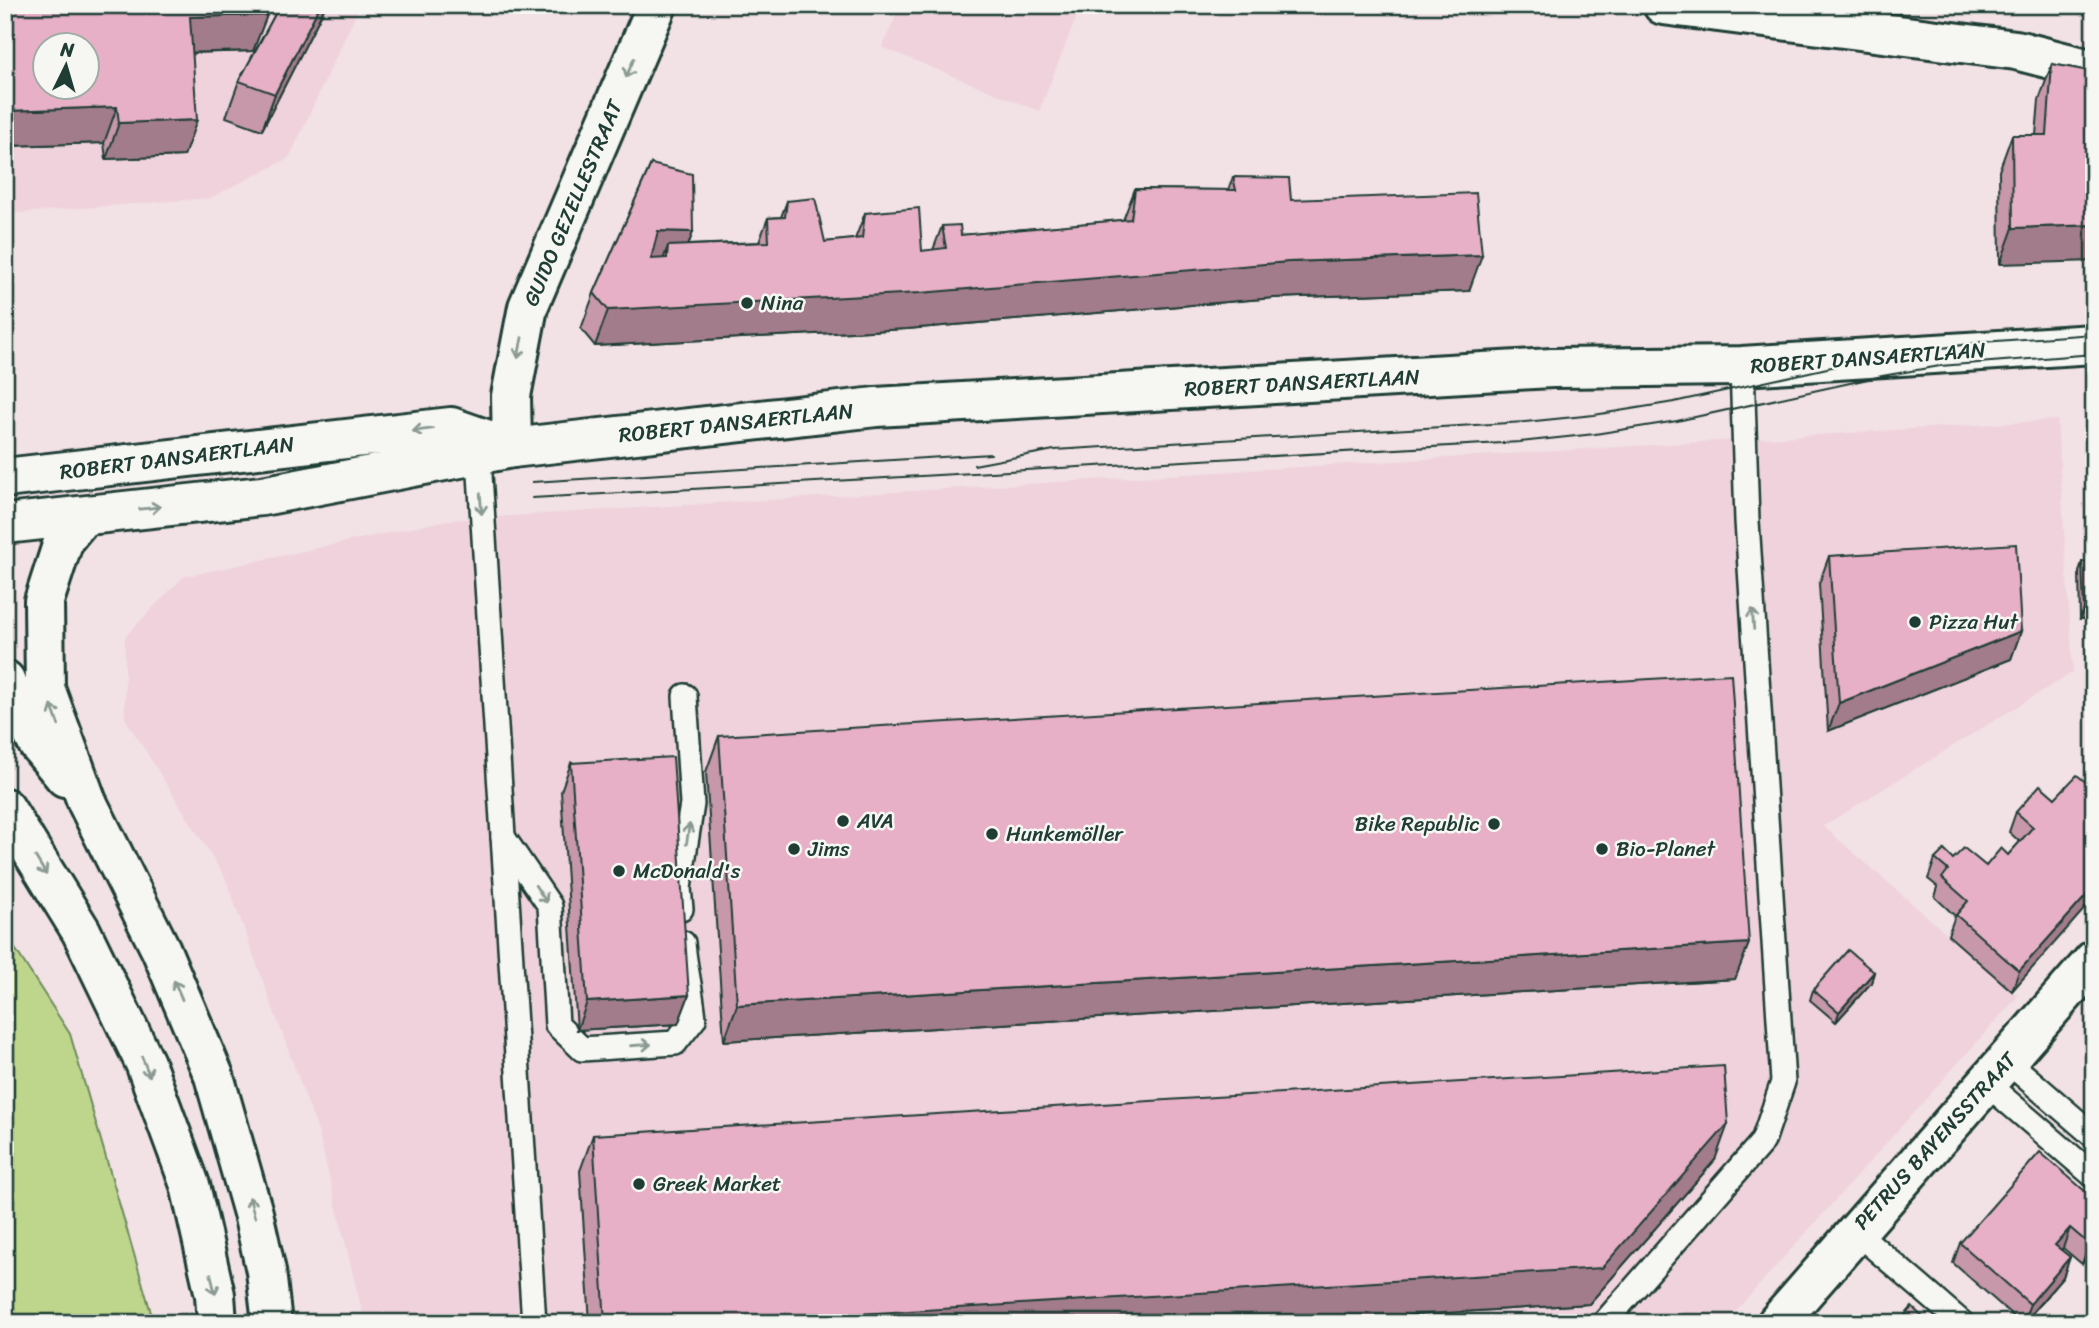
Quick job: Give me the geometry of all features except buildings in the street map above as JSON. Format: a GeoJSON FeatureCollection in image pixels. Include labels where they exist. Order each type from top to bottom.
{"type":"FeatureCollection","features":[{"type":"Feature","properties":{"kind":"main road","name":"GUIDO GEZELLESTRAAT"},"geometry":{"type":"LineString","coordinates":[[489,446],[511,396],[528,307],[657,5]]}},
{"type":"Feature","properties":{"kind":"main road"},"geometry":{"type":"LineString","coordinates":[[1663,5],[2016,50],[2094,71]]}},
{"type":"Feature","properties":{"kind":"main road","name":"ROBERT DANSAERTLAAN"},"geometry":{"type":"LineString","coordinates":[[5,524],[262,496],[489,446],[876,407],[1552,368],[1742,366],[2094,344]]}},
{"type":"Feature","properties":{"kind":"main road","name":"ROBERT DANSAERTLAAN"},"geometry":{"type":"LineString","coordinates":[[5,478],[452,427],[489,446]]}},
{"type":"Feature","properties":{"kind":"main road"},"geometry":{"type":"LineString","coordinates":[[83,516],[64,539],[44,601],[45,688],[87,802],[160,950],[214,1076],[253,1213],[272,1323]]}},
{"type":"Feature","properties":{"kind":"main road"},"geometry":{"type":"LineString","coordinates":[[5,680],[38,744],[87,802]]}},
{"type":"Feature","properties":{"kind":"main road"},"geometry":{"type":"LineString","coordinates":[[5,808],[80,931],[145,1063],[190,1185],[215,1295],[218,1323]]}},
{"type":"Feature","properties":{"kind":"main road","name":"PETRUS BAYENSSTRAAT"},"geometry":{"type":"LineString","coordinates":[[1777,1323],[2094,960]]}},
{"type":"Feature","properties":{"kind":"lane"},"geometry":{"type":"LineString","coordinates":[[1604,1323],[1763,1141],[1783,1082],[1746,521],[1742,366]]}},
{"type":"Feature","properties":{"kind":"lane"},"geometry":{"type":"LineString","coordinates":[[489,446],[494,708],[534,1323]]}},
{"type":"Feature","properties":{"kind":"lane"},"geometry":{"type":"LineString","coordinates":[[503,837],[550,906],[557,1025],[582,1049],[675,1043],[694,1019],[692,991],[684,962],[680,888],[692,804],[685,696]]}},
{"type":"Feature","properties":{"kind":"lane"},"geometry":{"type":"LineString","coordinates":[[1996,1071],[2094,1136]]}},
{"type":"Feature","properties":{"kind":"lane"},"geometry":{"type":"LineString","coordinates":[[1996,1071],[2094,1175]]}},
{"type":"Feature","properties":{"kind":"lane"},"geometry":{"type":"LineString","coordinates":[[1855,1231],[1962,1323]]}},
{"type":"Feature","properties":{"kind":"shaded area"},"geometry":{"type":"Polygon","coordinates":[[[5,5],[360,5],[289,158],[210,198],[5,214],[5,5]]]}},
{"type":"Feature","properties":{"kind":"shaded area"},"geometry":{"type":"Polygon","coordinates":[[[901,5],[1059,5],[1078,13],[1039,111],[882,47],[901,5]]]}},
{"type":"Feature","properties":{"kind":"shaded area"},"geometry":{"type":"Polygon","coordinates":[[[2057,420],[2073,672],[1823,826],[2018,996],[1725,1323],[365,1323],[318,1131],[225,877],[125,718],[125,637],[183,577],[448,520],[2057,420]]]}},
{"type":"Feature","properties":{"kind":"green space"},"geometry":{"type":"Polygon","coordinates":[[[5,933],[70,1034],[154,1323],[5,1323],[5,933]]]}},
{"type":"Feature","properties":{"kind":"tram line"},"geometry":{"type":"LineString","coordinates":[[974,465],[1054,450],[1525,422],[1594,415],[1674,402],[1863,360],[1982,342],[2094,334]]}},
{"type":"Feature","properties":{"kind":"tram line"},"geometry":{"type":"LineString","coordinates":[[532,498],[1520,442],[1677,421],[1940,366],[2094,354]]}},
{"type":"Feature","properties":{"kind":"tram line"},"geometry":{"type":"LineString","coordinates":[[532,482],[991,454]]}},
{"type":"Feature","properties":{"kind":"place","name":"Nina"},"geometry":{"type":"Point","coordinates":[747,303]}},
{"type":"Feature","properties":{"kind":"place","name":"Pizza Hut"},"geometry":{"type":"Point","coordinates":[1915,622]}},
{"type":"Feature","properties":{"kind":"place","name":"AVA"},"geometry":{"type":"Point","coordinates":[843,821]}},
{"type":"Feature","properties":{"kind":"place","name":"Bike Republic"},"geometry":{"type":"Point","coordinates":[1494,824]}},
{"type":"Feature","properties":{"kind":"place","name":"Hunkemöller"},"geometry":{"type":"Point","coordinates":[992,834]}},
{"type":"Feature","properties":{"kind":"place","name":"Jims"},"geometry":{"type":"Point","coordinates":[794,849]}},
{"type":"Feature","properties":{"kind":"place","name":"Bio-Planet"},"geometry":{"type":"Point","coordinates":[1602,849]}},
{"type":"Feature","properties":{"kind":"place","name":"McDonald's"},"geometry":{"type":"Point","coordinates":[619,871]}},
{"type":"Feature","properties":{"kind":"place","name":"Greek Market"},"geometry":{"type":"Point","coordinates":[639,1184]}}]}
